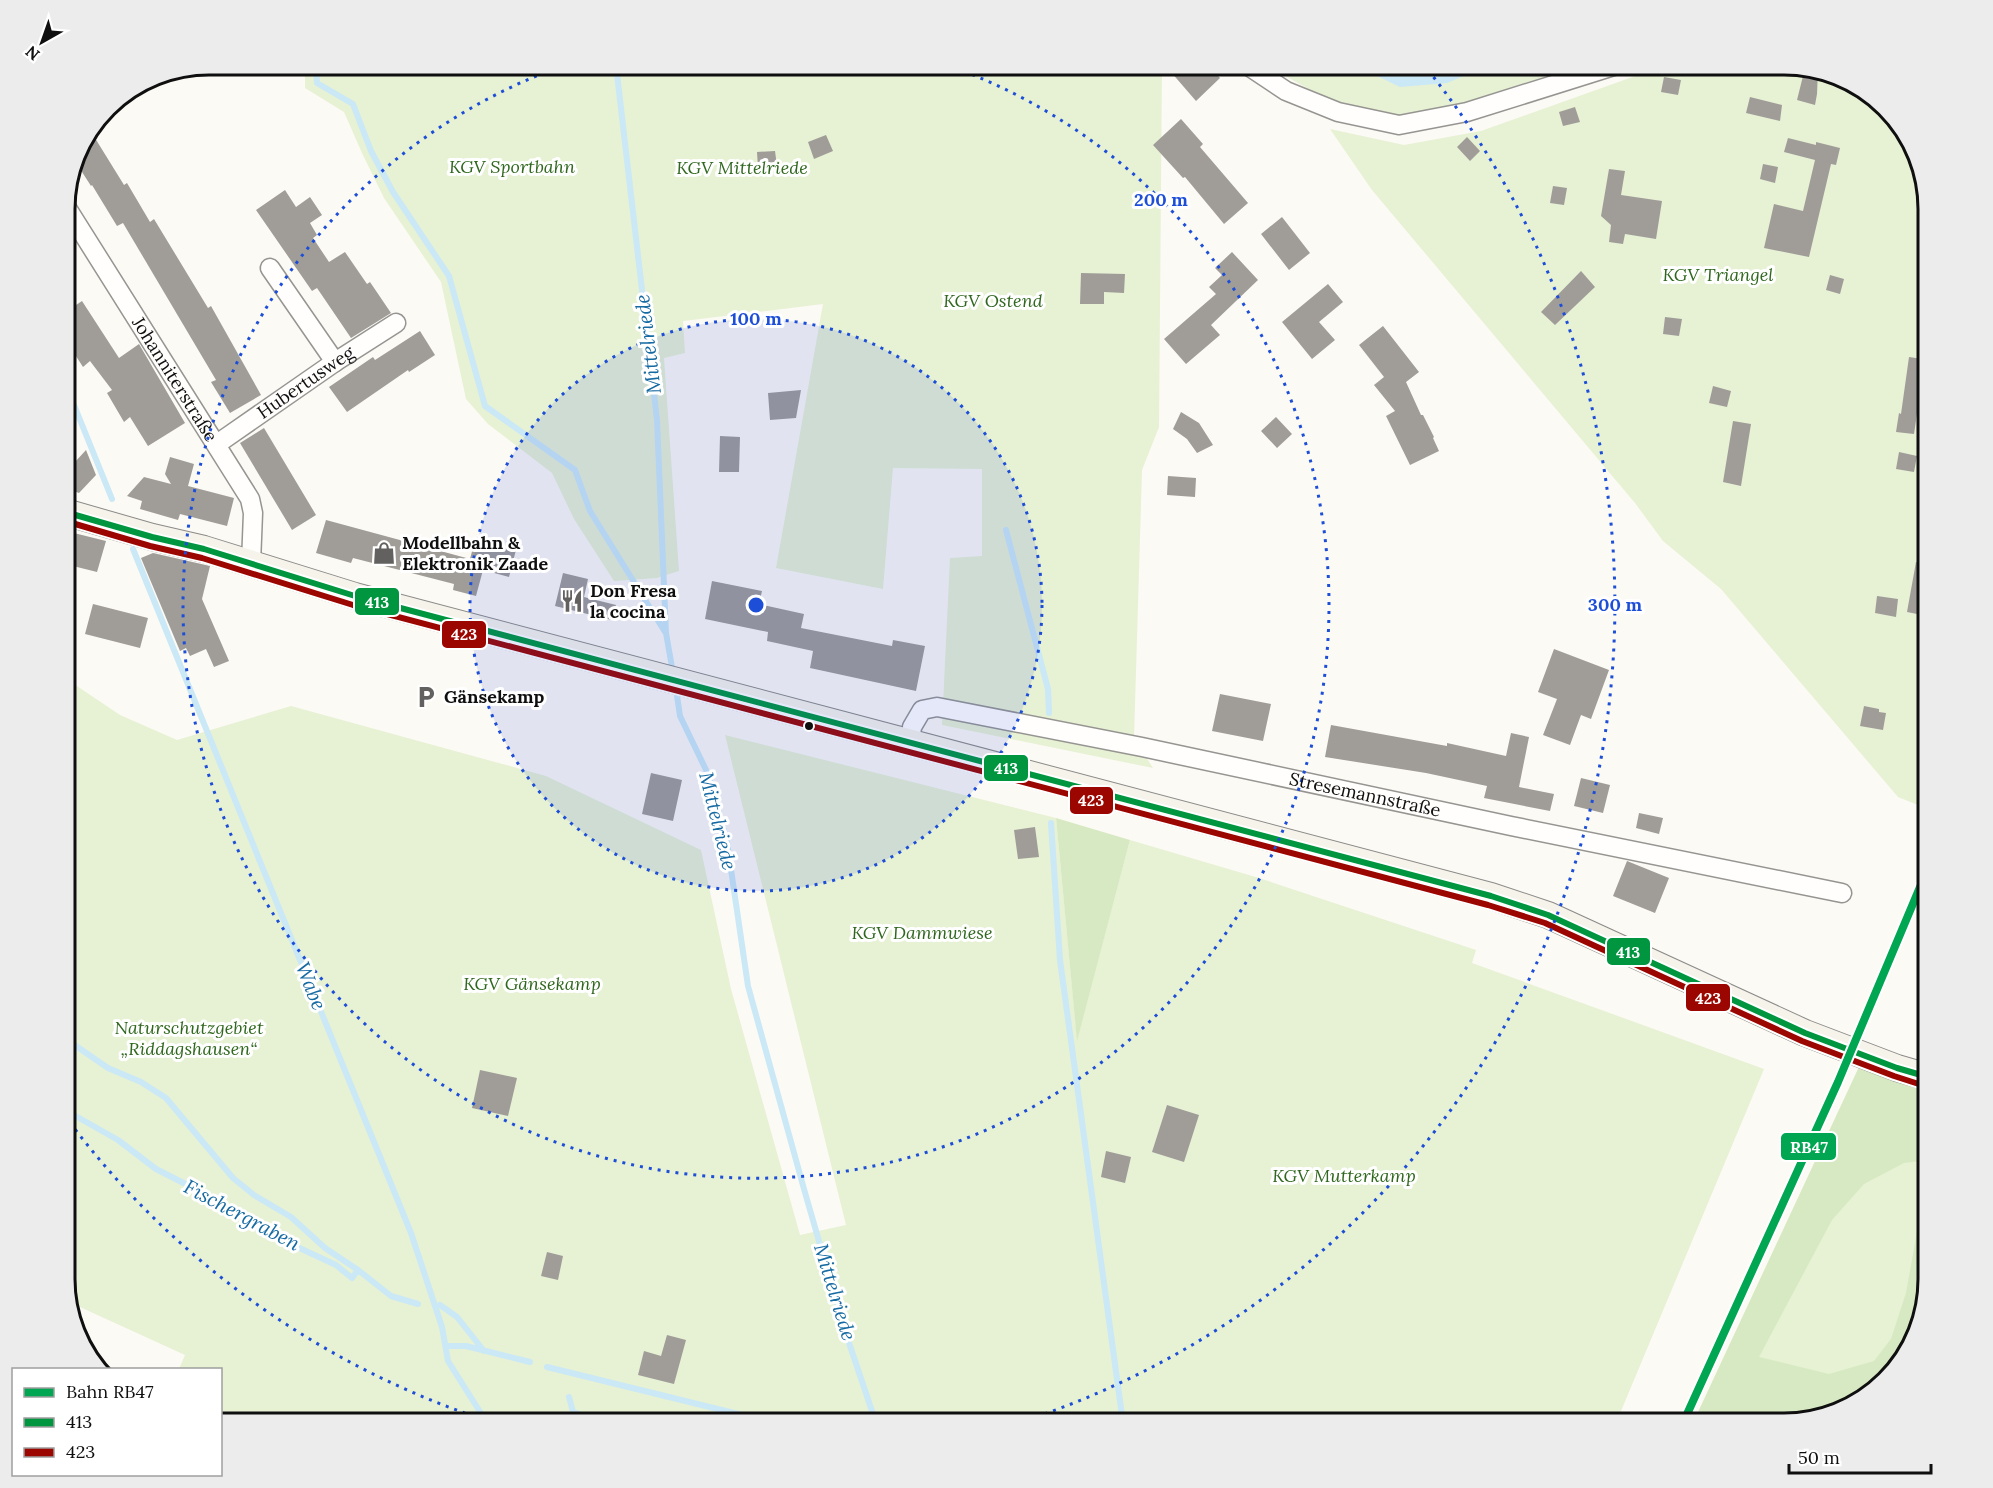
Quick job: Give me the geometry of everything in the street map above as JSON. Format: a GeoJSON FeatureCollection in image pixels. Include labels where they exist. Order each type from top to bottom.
{"type":"FeatureCollection","features":[{"type":"Feature","properties":{"kind":"main road"},"geometry":{"type":"LineString","coordinates":[[75,515],[251,562],[355,596],[1491,896],[1548,915],[1794,1028],[1918,1073]]}},
{"type":"Feature","properties":{"kind":"street"},"geometry":{"type":"LineString","coordinates":[[1263,75],[1286,91],[1338,112],[1399,125],[1467,112],[1583,75]]}},
{"type":"Feature","properties":{"kind":"street","name":"Johanniterstraße"},"geometry":{"type":"LineString","coordinates":[[75,221],[250,499],[253,513],[251,562]]}},
{"type":"Feature","properties":{"kind":"street"},"geometry":{"type":"LineString","coordinates":[[270,268],[334,362]]}},
{"type":"Feature","properties":{"kind":"street","name":"Hubertusweg"},"geometry":{"type":"LineString","coordinates":[[217,444],[334,362],[396,323]]}},
{"type":"Feature","properties":{"kind":"street","name":"Stresemannstraße"},"geometry":{"type":"LineString","coordinates":[[910,743],[912,727],[922,710],[937,707],[1154,749],[1511,826],[1842,893]]}},
{"type":"Feature","properties":{"kind":"green space"},"geometry":{"type":"Polygon","coordinates":[[[305,75],[1162,75],[1159,427],[1142,470],[1134,738],[1153,768],[942,725],[950,558],[982,556],[982,469],[893,468],[883,589],[776,568],[823,304],[683,321],[685,353],[664,358],[679,571],[657,578],[614,581],[574,519],[552,473],[488,424],[466,399],[441,282],[384,198],[344,112],[305,88],[305,75]]]}},
{"type":"Feature","properties":{"kind":"green space"},"geometry":{"type":"Polygon","coordinates":[[[1284,75],[1561,75],[1482,100],[1396,116],[1330,101],[1284,75]]]}},
{"type":"Feature","properties":{"kind":"green space","name":"KGV Triangel"},"geometry":{"type":"Polygon","coordinates":[[[1638,75],[1784,75],[1802,76],[1827,82],[1859,98],[1879,114],[1900,142],[1911,166],[1917,191],[1918,209],[1918,805],[1898,797],[1721,589],[1663,541],[1635,503],[1372,190],[1330,129],[1404,145],[1481,131],[1638,75]]]}},
{"type":"Feature","properties":{"kind":"green space"},"geometry":{"type":"Polygon","coordinates":[[[75,685],[120,715],[177,740],[291,706],[546,776],[701,850],[731,989],[800,1235],[846,1225],[725,735],[1056,818],[1077,1039],[1130,840],[1259,878],[1476,950],[1472,963],[1764,1069],[1620,1413],[222,1413],[222,1368],[179,1368],[185,1355],[78,1306],[75,1288],[75,685]]]}},
{"type":"Feature","properties":{"kind":"green space"},"geometry":{"type":"Polygon","coordinates":[[[1056,818],[1130,840],[1077,1041],[1056,818]]]}},
{"type":"Feature","properties":{"kind":"green space"},"geometry":{"type":"Polygon","coordinates":[[[1859,1067],[1918,1088],[1917,1297],[1911,1322],[1890,1361],[1879,1374],[1859,1390],[1835,1403],[1819,1408],[1784,1413],[1698,1413],[1859,1067]]]}},
{"type":"Feature","properties":{"kind":"green space"},"geometry":{"type":"Polygon","coordinates":[[[1859,1067],[1918,1088],[1918,1161],[1904,1163],[1864,1184],[1832,1220],[1759,1357],[1829,1374],[1874,1361],[1891,1339],[1906,1293],[1918,1226],[1917,1297],[1911,1322],[1890,1361],[1879,1374],[1859,1390],[1835,1403],[1819,1408],[1784,1413],[1698,1413],[1859,1067]]]}},
{"type":"Feature","properties":{"kind":"water"},"geometry":{"type":"Polygon","coordinates":[[[1375,75],[1466,75],[1447,83],[1400,87],[1375,75]]]}},
{"type":"Feature","properties":{"kind":"building"},"geometry":{"type":"Polygon","coordinates":[[[1174,75],[1217,75],[1220,78],[1196,101],[1174,75]]]}},
{"type":"Feature","properties":{"kind":"building"},"geometry":{"type":"Polygon","coordinates":[[[1803,76],[1818,80],[1815,105],[1797,100],[1803,76]]]}},
{"type":"Feature","properties":{"kind":"building"},"geometry":{"type":"Polygon","coordinates":[[[1664,77],[1681,80],[1678,95],[1661,92],[1664,77]]]}},
{"type":"Feature","properties":{"kind":"building"},"geometry":{"type":"Polygon","coordinates":[[[1750,97],[1782,105],[1780,121],[1746,113],[1750,97]]]}},
{"type":"Feature","properties":{"kind":"building"},"geometry":{"type":"Polygon","coordinates":[[[1575,107],[1580,122],[1563,126],[1559,112],[1575,107]]]}},
{"type":"Feature","properties":{"kind":"building"},"geometry":{"type":"Polygon","coordinates":[[[1181,119],[1203,144],[1200,147],[1248,203],[1224,224],[1185,177],[1183,178],[1153,145],[1181,119]]]}},
{"type":"Feature","properties":{"kind":"building"},"geometry":{"type":"Polygon","coordinates":[[[826,135],[833,151],[814,159],[808,142],[826,135]]]}},
{"type":"Feature","properties":{"kind":"building"},"geometry":{"type":"Polygon","coordinates":[[[1467,137],[1480,151],[1470,161],[1457,147],[1467,137]]]}},
{"type":"Feature","properties":{"kind":"building"},"geometry":{"type":"Polygon","coordinates":[[[1788,138],[1840,148],[1836,165],[1831,164],[1809,257],[1764,248],[1774,204],[1803,211],[1815,160],[1784,152],[1788,138]]]}},
{"type":"Feature","properties":{"kind":"building"},"geometry":{"type":"Polygon","coordinates":[[[95,139],[124,185],[127,183],[150,222],[154,219],[208,308],[211,306],[261,395],[230,413],[211,382],[216,380],[123,223],[117,226],[81,171],[95,139]]]}},
{"type":"Feature","properties":{"kind":"building"},"geometry":{"type":"Polygon","coordinates":[[[775,151],[777,166],[758,168],[757,152],[775,151]]]}},
{"type":"Feature","properties":{"kind":"building"},"geometry":{"type":"Polygon","coordinates":[[[1763,164],[1778,167],[1775,183],[1760,179],[1763,164]]]}},
{"type":"Feature","properties":{"kind":"building"},"geometry":{"type":"Polygon","coordinates":[[[1609,169],[1625,171],[1621,195],[1662,201],[1656,239],[1625,234],[1623,244],[1609,242],[1611,225],[1601,216],[1609,169]]]}},
{"type":"Feature","properties":{"kind":"building"},"geometry":{"type":"Polygon","coordinates":[[[1553,186],[1567,188],[1564,205],[1550,203],[1553,186]]]}},
{"type":"Feature","properties":{"kind":"building"},"geometry":{"type":"Polygon","coordinates":[[[285,190],[296,207],[310,197],[322,215],[310,223],[317,235],[313,238],[329,262],[345,252],[367,284],[370,282],[391,313],[351,338],[317,288],[312,291],[256,210],[285,190]]]}},
{"type":"Feature","properties":{"kind":"building"},"geometry":{"type":"Polygon","coordinates":[[[1282,217],[1310,253],[1289,270],[1261,234],[1282,217]]]}},
{"type":"Feature","properties":{"kind":"building"},"geometry":{"type":"Polygon","coordinates":[[[1232,252],[1258,280],[1211,325],[1220,335],[1186,364],[1164,339],[1216,294],[1209,287],[1222,275],[1215,268],[1232,252]]]}},
{"type":"Feature","properties":{"kind":"building"},"geometry":{"type":"Polygon","coordinates":[[[1581,271],[1595,287],[1555,325],[1541,312],[1581,271]]]}},
{"type":"Feature","properties":{"kind":"building"},"geometry":{"type":"Polygon","coordinates":[[[1081,273],[1125,274],[1124,293],[1104,292],[1104,304],[1080,304],[1081,273]]]}},
{"type":"Feature","properties":{"kind":"building"},"geometry":{"type":"Polygon","coordinates":[[[1830,275],[1844,279],[1840,294],[1826,290],[1830,275]]]}},
{"type":"Feature","properties":{"kind":"building"},"geometry":{"type":"Polygon","coordinates":[[[1328,284],[1343,302],[1319,322],[1335,340],[1312,359],[1282,322],[1328,284]]]}},
{"type":"Feature","properties":{"kind":"building"},"geometry":{"type":"Polygon","coordinates":[[[82,301],[119,358],[139,344],[185,423],[148,446],[130,417],[124,422],[107,393],[112,390],[90,361],[83,367],[75,355],[75,303],[76,305],[82,301]]]}},
{"type":"Feature","properties":{"kind":"building"},"geometry":{"type":"Polygon","coordinates":[[[1665,317],[1682,319],[1679,336],[1663,334],[1665,317]]]}},
{"type":"Feature","properties":{"kind":"building"},"geometry":{"type":"Polygon","coordinates":[[[1383,326],[1419,372],[1406,382],[1439,451],[1410,465],[1386,416],[1395,411],[1374,385],[1384,377],[1359,345],[1383,326]]]}},
{"type":"Feature","properties":{"kind":"building"},"geometry":{"type":"Polygon","coordinates":[[[420,331],[435,355],[409,372],[408,370],[347,412],[329,387],[373,357],[375,360],[420,331]]]}},
{"type":"Feature","properties":{"kind":"building"},"geometry":{"type":"Polygon","coordinates":[[[1909,357],[1918,358],[1918,407],[1914,434],[1896,432],[1899,413],[1901,414],[1909,357]]]}},
{"type":"Feature","properties":{"kind":"building"},"geometry":{"type":"Polygon","coordinates":[[[1713,386],[1731,391],[1727,407],[1709,403],[1713,386]]]}},
{"type":"Feature","properties":{"kind":"building"},"geometry":{"type":"Polygon","coordinates":[[[801,390],[796,418],[770,420],[768,393],[801,390]]]}},
{"type":"Feature","properties":{"kind":"building"},"geometry":{"type":"Polygon","coordinates":[[[1181,412],[1199,423],[1213,445],[1197,453],[1187,439],[1173,429],[1181,412]]]}},
{"type":"Feature","properties":{"kind":"building"},"geometry":{"type":"Polygon","coordinates":[[[1276,417],[1292,434],[1277,448],[1261,431],[1276,417]]]}},
{"type":"Feature","properties":{"kind":"building"},"geometry":{"type":"Polygon","coordinates":[[[1733,421],[1751,424],[1741,486],[1723,482],[1733,421]]]}},
{"type":"Feature","properties":{"kind":"building"},"geometry":{"type":"Polygon","coordinates":[[[264,428],[316,515],[292,530],[240,443],[264,428]]]}},
{"type":"Feature","properties":{"kind":"building"},"geometry":{"type":"Polygon","coordinates":[[[720,436],[740,437],[739,472],[719,472],[720,436]]]}},
{"type":"Feature","properties":{"kind":"building"},"geometry":{"type":"Polygon","coordinates":[[[86,450],[96,475],[79,493],[75,492],[75,462],[86,450]]]}},
{"type":"Feature","properties":{"kind":"building"},"geometry":{"type":"Polygon","coordinates":[[[1899,452],[1917,456],[1914,472],[1896,469],[1899,452]]]}},
{"type":"Feature","properties":{"kind":"building"},"geometry":{"type":"Polygon","coordinates":[[[170,457],[194,464],[188,486],[234,498],[227,526],[180,514],[178,520],[140,509],[142,501],[127,496],[144,477],[171,484],[165,474],[170,457]]]}},
{"type":"Feature","properties":{"kind":"building"},"geometry":{"type":"Polygon","coordinates":[[[1168,476],[1196,478],[1195,497],[1167,495],[1168,476]]]}},
{"type":"Feature","properties":{"kind":"building"},"geometry":{"type":"Polygon","coordinates":[[[326,520],[470,559],[475,540],[516,550],[509,577],[483,570],[476,596],[453,590],[454,584],[353,558],[351,563],[316,553],[326,520]]]}},
{"type":"Feature","properties":{"kind":"building"},"geometry":{"type":"Polygon","coordinates":[[[75,533],[106,541],[97,572],[75,566],[75,533]]]}},
{"type":"Feature","properties":{"kind":"building"},"geometry":{"type":"Polygon","coordinates":[[[153,553],[210,566],[202,599],[229,661],[214,667],[206,649],[190,656],[186,648],[180,651],[141,558],[153,553]]]}},
{"type":"Feature","properties":{"kind":"building"},"geometry":{"type":"Polygon","coordinates":[[[1916,562],[1918,562],[1918,614],[1907,612],[1916,562]]]}},
{"type":"Feature","properties":{"kind":"building"},"geometry":{"type":"Polygon","coordinates":[[[563,573],[588,579],[584,597],[616,605],[612,620],[555,606],[563,573]]]}},
{"type":"Feature","properties":{"kind":"building"},"geometry":{"type":"Polygon","coordinates":[[[712,581],[762,591],[759,604],[804,614],[801,628],[892,646],[893,640],[925,646],[916,691],[810,668],[813,651],[767,641],[768,632],[705,619],[712,581]]]}},
{"type":"Feature","properties":{"kind":"building"},"geometry":{"type":"Polygon","coordinates":[[[1877,596],[1898,599],[1896,617],[1875,613],[1877,596]]]}},
{"type":"Feature","properties":{"kind":"building"},"geometry":{"type":"Polygon","coordinates":[[[93,604],[148,618],[140,648],[85,634],[93,604]]]}},
{"type":"Feature","properties":{"kind":"building"},"geometry":{"type":"Polygon","coordinates":[[[1554,649],[1609,670],[1591,719],[1581,715],[1570,745],[1543,735],[1557,699],[1538,692],[1554,649]]]}},
{"type":"Feature","properties":{"kind":"building"},"geometry":{"type":"Polygon","coordinates":[[[1220,694],[1271,704],[1263,741],[1212,731],[1220,694]]]}},
{"type":"Feature","properties":{"kind":"building"},"geometry":{"type":"Polygon","coordinates":[[[1864,706],[1886,713],[1883,730],[1860,726],[1864,706]]]}},
{"type":"Feature","properties":{"kind":"building"},"geometry":{"type":"Polygon","coordinates":[[[1331,725],[1447,746],[1447,743],[1506,756],[1511,733],[1529,737],[1519,787],[1554,794],[1550,811],[1484,798],[1487,786],[1426,773],[1325,757],[1331,725]]]}},
{"type":"Feature","properties":{"kind":"building"},"geometry":{"type":"Polygon","coordinates":[[[651,773],[682,780],[673,821],[642,814],[651,773]]]}},
{"type":"Feature","properties":{"kind":"building"},"geometry":{"type":"Polygon","coordinates":[[[1581,778],[1610,785],[1603,813],[1574,806],[1581,778]]]}},
{"type":"Feature","properties":{"kind":"building"},"geometry":{"type":"Polygon","coordinates":[[[1639,813],[1663,818],[1659,834],[1636,828],[1639,813]]]}},
{"type":"Feature","properties":{"kind":"building"},"geometry":{"type":"Polygon","coordinates":[[[1035,827],[1039,857],[1018,859],[1014,830],[1035,827]]]}},
{"type":"Feature","properties":{"kind":"building"},"geometry":{"type":"Polygon","coordinates":[[[1627,861],[1669,878],[1655,913],[1613,896],[1627,861]]]}},
{"type":"Feature","properties":{"kind":"building"},"geometry":{"type":"Polygon","coordinates":[[[480,1070],[517,1078],[508,1116],[472,1108],[480,1070]]]}},
{"type":"Feature","properties":{"kind":"building"},"geometry":{"type":"Polygon","coordinates":[[[1167,1105],[1199,1115],[1184,1162],[1152,1152],[1167,1105]]]}},
{"type":"Feature","properties":{"kind":"building"},"geometry":{"type":"Polygon","coordinates":[[[1106,1151],[1131,1157],[1125,1183],[1101,1177],[1106,1151]]]}},
{"type":"Feature","properties":{"kind":"building"},"geometry":{"type":"Polygon","coordinates":[[[547,1252],[563,1256],[558,1280],[541,1276],[547,1252]]]}},
{"type":"Feature","properties":{"kind":"building"},"geometry":{"type":"Polygon","coordinates":[[[667,1335],[686,1340],[674,1384],[638,1375],[644,1351],[661,1356],[667,1335]]]}},
{"type":"Feature","properties":{"kind":"waterway"},"geometry":{"type":"LineString","coordinates":[[317,75],[317,83],[353,104],[371,151],[393,192],[449,276],[485,406],[575,470],[590,511],[665,632]]}},
{"type":"Feature","properties":{"kind":"waterway","name":"Mittelriede"},"geometry":{"type":"LineString","coordinates":[[617,75],[657,420],[666,633],[673,673]]}},
{"type":"Feature","properties":{"kind":"waterway","name":"Wabe"},"geometry":{"type":"LineString","coordinates":[[75,407],[112,499]]}},
{"type":"Feature","properties":{"kind":"waterway"},"geometry":{"type":"LineString","coordinates":[[1006,530],[1048,689],[1049,713]]}},
{"type":"Feature","properties":{"kind":"waterway","name":"Wabe"},"geometry":{"type":"LineString","coordinates":[[133,549],[411,1233],[442,1327],[448,1361],[481,1413]]}},
{"type":"Feature","properties":{"kind":"waterway","name":"Mittelriede"},"geometry":{"type":"LineString","coordinates":[[676,689],[680,716],[708,774],[727,842],[748,986],[844,1328],[873,1413]]}},
{"type":"Feature","properties":{"kind":"waterway"},"geometry":{"type":"LineString","coordinates":[[1051,823],[1060,960],[1122,1413]]}},
{"type":"Feature","properties":{"kind":"waterway"},"geometry":{"type":"LineString","coordinates":[[75,1045],[108,1068],[141,1082],[166,1098],[233,1178],[254,1195],[291,1217],[325,1248],[358,1270]]}},
{"type":"Feature","properties":{"kind":"waterway","name":"Fischergraben"},"geometry":{"type":"LineString","coordinates":[[75,1116],[118,1140],[156,1169],[219,1201],[293,1245],[336,1265],[352,1278],[358,1270],[391,1296],[418,1304]]}},
{"type":"Feature","properties":{"kind":"waterway","name":"Fischergraben"},"geometry":{"type":"LineString","coordinates":[[440,1305],[457,1317],[484,1351]]}},
{"type":"Feature","properties":{"kind":"waterway","name":"Fischergraben"},"geometry":{"type":"LineString","coordinates":[[446,1346],[466,1346],[530,1362]]}},
{"type":"Feature","properties":{"kind":"waterway"},"geometry":{"type":"LineString","coordinates":[[547,1367],[734,1413]]}},
{"type":"Feature","properties":{"kind":"waterway"},"geometry":{"type":"LineString","coordinates":[[569,1397],[573,1412],[576,1413]]}},
{"type":"Feature","properties":{"kind":"rail line","name":"RB47"},"geometry":{"type":"LineString","coordinates":[[1688,1413],[1838,1082],[1918,892]]}},
{"type":"Feature","properties":{"kind":"transit line","name":"413"},"geometry":{"type":"LineString","coordinates":[[75,515],[204,549],[355,596],[1491,896],[1548,915],[1805,1033],[1918,1074]]}},
{"type":"Feature","properties":{"kind":"transit line","name":"423"},"geometry":{"type":"LineString","coordinates":[[75,524],[150,546],[202,558],[353,605],[1488,905],[1545,923],[1802,1041],[1918,1084]]}},
{"type":"Feature","properties":{"kind":"place","name":"Modellbahn & Elektronik Zaade"},"geometry":{"type":"Point","coordinates":[384,553]}},
{"type":"Feature","properties":{"kind":"place","name":"Don Fresa la cocina"},"geometry":{"type":"Point","coordinates":[572,601]}},
{"type":"Feature","properties":{"kind":"place","name":"Gänsekamp"},"geometry":{"type":"Point","coordinates":[426,697]}},
{"type":"Feature","properties":{"kind":"park label","name":"KGV Sportbahn"},"geometry":{"type":"Point","coordinates":[512,167]}},
{"type":"Feature","properties":{"kind":"park label","name":"KGV Mittelriede"},"geometry":{"type":"Point","coordinates":[742,168]}},
{"type":"Feature","properties":{"kind":"park label","name":"KGV Ostend"},"geometry":{"type":"Point","coordinates":[993,301]}},
{"type":"Feature","properties":{"kind":"park label","name":"KGV Dammwiese"},"geometry":{"type":"Point","coordinates":[922,933]}},
{"type":"Feature","properties":{"kind":"park label","name":"KGV Gänsekamp"},"geometry":{"type":"Point","coordinates":[532,984]}},
{"type":"Feature","properties":{"kind":"park label","name":"Naturschutzgebiet „Riddagshausen“"},"geometry":{"type":"Point","coordinates":[189,1038]}},
{"type":"Feature","properties":{"kind":"park label","name":"KGV Mutterkamp"},"geometry":{"type":"Point","coordinates":[1344,1176]}}]}
